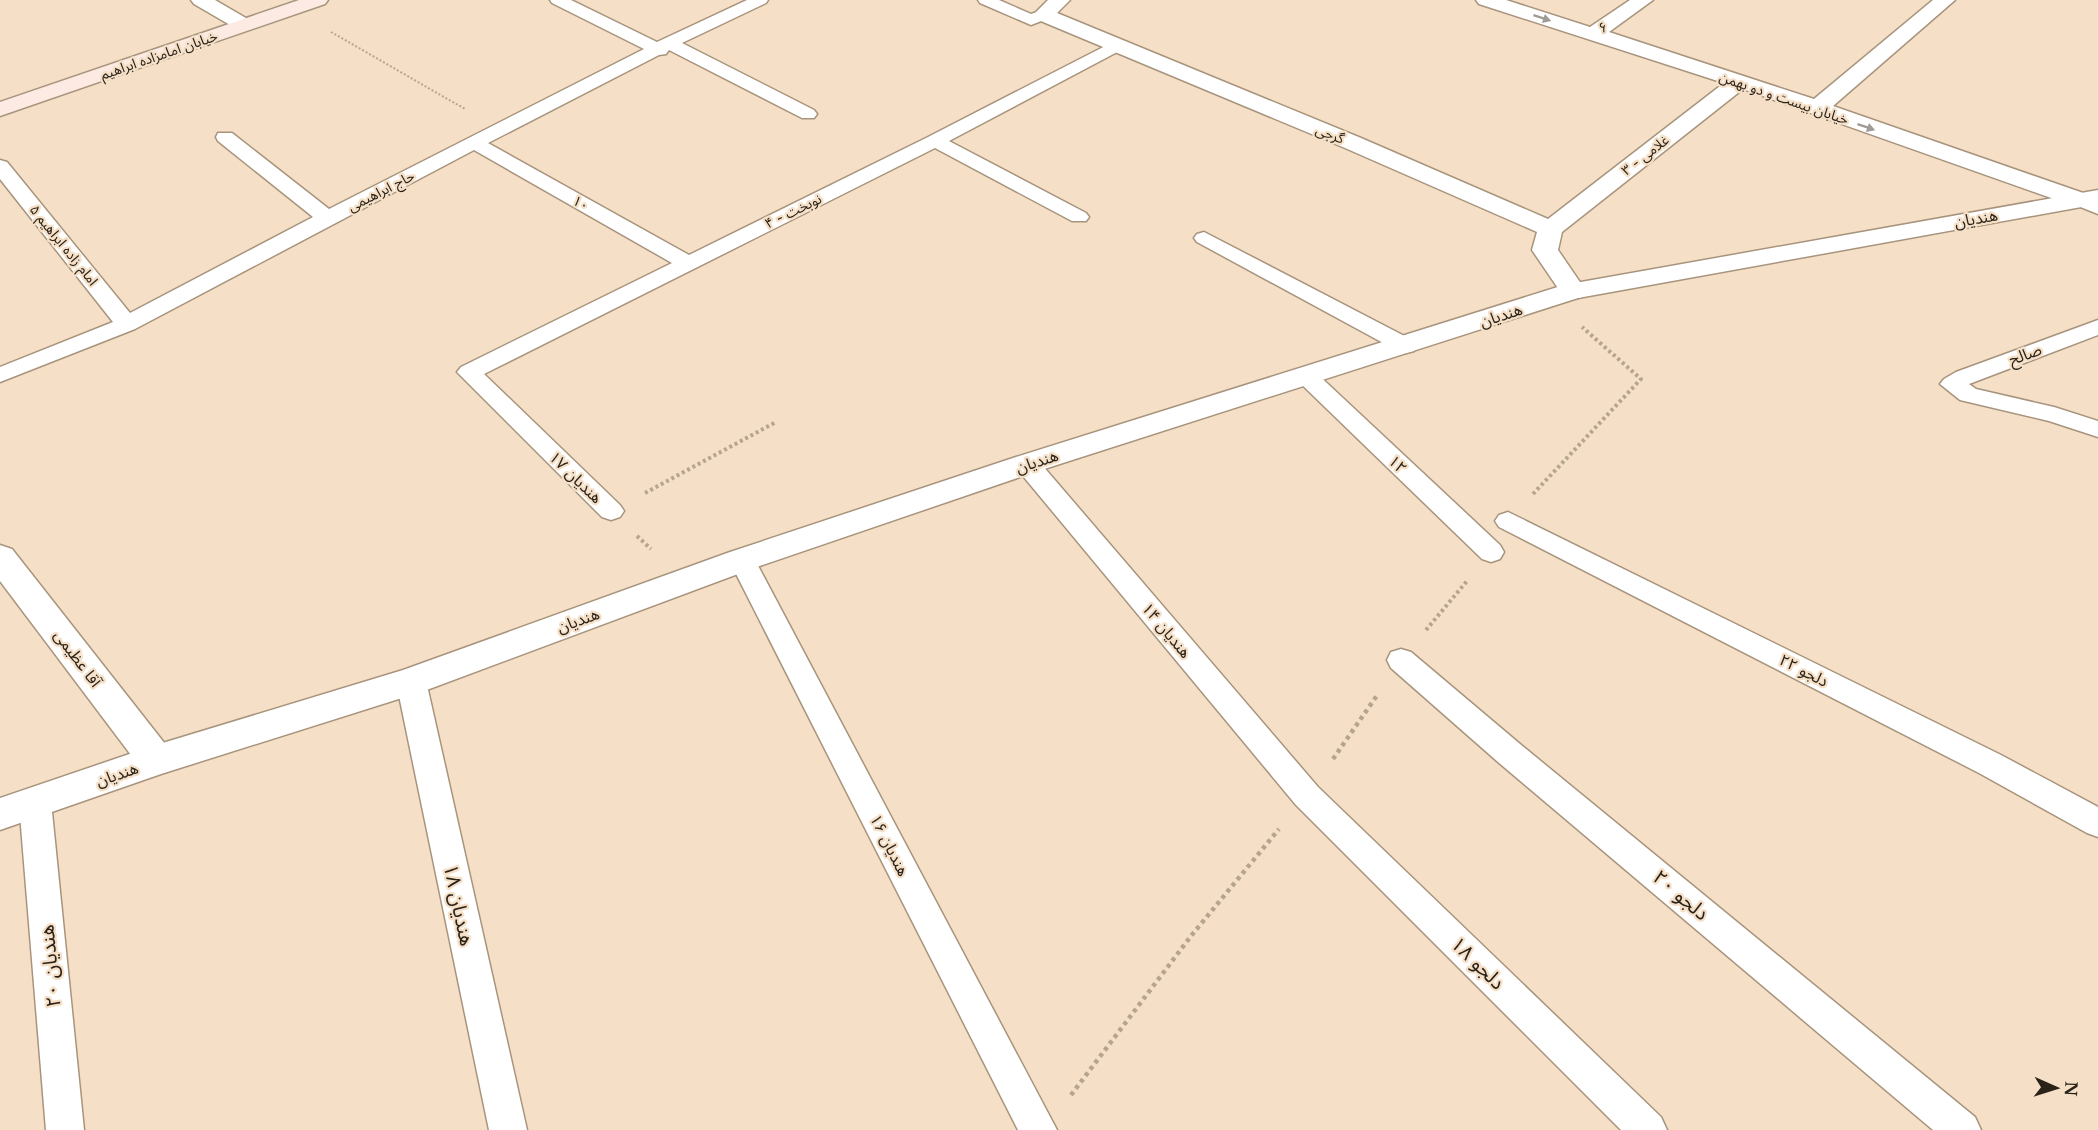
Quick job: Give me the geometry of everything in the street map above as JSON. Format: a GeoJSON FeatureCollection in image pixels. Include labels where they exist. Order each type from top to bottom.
{"type":"FeatureCollection","features":[{"type":"Feature","properties":{"kind":"main road","name":"خیابان امامزاده ابراهیم"},"geometry":{"type":"LineString","coordinates":[[0,109],[318,0]]}},
{"type":"Feature","properties":{"kind":"street"},"geometry":{"type":"LineString","coordinates":[[201,0],[244,25]]}},
{"type":"Feature","properties":{"kind":"street"},"geometry":{"type":"LineString","coordinates":[[1043,15],[1060,0]]}},
{"type":"Feature","properties":{"kind":"street","name":"خیابان بیست و دو بهمن"},"geometry":{"type":"LineString","coordinates":[[1486,0],[1740,81],[1816,110],[2092,202]]}},
{"type":"Feature","properties":{"kind":"street","name":"۶"},"geometry":{"type":"LineString","coordinates":[[1593,34],[1643,0]]}},
{"type":"Feature","properties":{"kind":"street"},"geometry":{"type":"LineString","coordinates":[[1816,110],[1945,0]]}},
{"type":"Feature","properties":{"kind":"street","name":"گرجی"},"geometry":{"type":"LineString","coordinates":[[1043,15],[1353,143],[1550,229]]}},
{"type":"Feature","properties":{"kind":"street","name":"۳ - غلامی"},"geometry":{"type":"LineString","coordinates":[[1550,229],[1740,81]]}},
{"type":"Feature","properties":{"kind":"street","name":"هندیان"},"geometry":{"type":"LineString","coordinates":[[0,814],[156,760],[411,681],[742,560],[1027,464],[1305,375],[1407,346],[1561,295],[2092,202]]}},
{"type":"Feature","properties":{"kind":"street"},"geometry":{"type":"LineString","coordinates":[[1550,229],[1545,250],[1561,295]]}},
{"type":"Feature","properties":{"kind":"street","name":"آقا عظیمی"},"geometry":{"type":"LineString","coordinates":[[0,557],[156,760]]}},
{"type":"Feature","properties":{"kind":"lane"},"geometry":{"type":"LineString","coordinates":[[558,0],[808,114]]}},
{"type":"Feature","properties":{"kind":"lane","name":"حاج ابراهیمی"},"geometry":{"type":"LineString","coordinates":[[0,375],[127,324],[327,218],[760,0]]}},
{"type":"Feature","properties":{"kind":"lane"},"geometry":{"type":"LineString","coordinates":[[986,0],[1031,20],[1043,15]]}},
{"type":"Feature","properties":{"kind":"lane","name":"۴ - نوبخت"},"geometry":{"type":"LineString","coordinates":[[469,372],[935,141],[1115,46]]}},
{"type":"Feature","properties":{"kind":"lane"},"geometry":{"type":"LineString","coordinates":[[225,137],[327,218]]}},
{"type":"Feature","properties":{"kind":"lane"},"geometry":{"type":"LineString","coordinates":[[935,141],[1079,217]]}},
{"type":"Feature","properties":{"kind":"lane","name":"۱۰"},"geometry":{"type":"LineString","coordinates":[[475,143],[688,263]]}},
{"type":"Feature","properties":{"kind":"lane","name":"امام زاده ابراهیم ۵"},"geometry":{"type":"LineString","coordinates":[[0,166],[127,324]]}},
{"type":"Feature","properties":{"kind":"lane"},"geometry":{"type":"LineString","coordinates":[[1204,238],[1407,346]]}},
{"type":"Feature","properties":{"kind":"lane","name":"صالح"},"geometry":{"type":"LineString","coordinates":[[2098,327],[1964,377],[1952,384],[1968,395],[2054,415],[2098,429]]}},
{"type":"Feature","properties":{"kind":"lane","name":"هندیان ۱۷"},"geometry":{"type":"LineString","coordinates":[[469,372],[611,511]]}},
{"type":"Feature","properties":{"kind":"lane","name":"۱۲"},"geometry":{"type":"LineString","coordinates":[[1305,375],[1491,552]]}},
{"type":"Feature","properties":{"kind":"lane","name":"هندیان ۱۴"},"geometry":{"type":"LineString","coordinates":[[1027,464],[1307,796]]}},
{"type":"Feature","properties":{"kind":"lane","name":"دلجو ۲۲"},"geometry":{"type":"LineString","coordinates":[[1508,521],[1990,764],[2098,823]]}},
{"type":"Feature","properties":{"kind":"lane","name":"هندیان ۱۶"},"geometry":{"type":"LineString","coordinates":[[742,560],[1038,1130]]}},
{"type":"Feature","properties":{"kind":"lane","name":"دلجو ۲۰"},"geometry":{"type":"LineString","coordinates":[[1401,660],[1509,753],[1962,1130]]}},
{"type":"Feature","properties":{"kind":"lane","name":"هندیان ۱۸"},"geometry":{"type":"LineString","coordinates":[[411,681],[508,1130]]}},
{"type":"Feature","properties":{"kind":"lane","name":"دلجو ۱۸"},"geometry":{"type":"LineString","coordinates":[[1307,796],[1648,1130]]}},
{"type":"Feature","properties":{"kind":"lane","name":"هندیان ۲۰"},"geometry":{"type":"LineString","coordinates":[[35,802],[65,1130]]}},
{"type":"Feature","properties":{"kind":"path"},"geometry":{"type":"LineString","coordinates":[[291,9],[502,130]]}},
{"type":"Feature","properties":{"kind":"path"},"geometry":{"type":"LineString","coordinates":[[1508,521],[1641,379],[1561,295]]}},
{"type":"Feature","properties":{"kind":"path"},"geometry":{"type":"LineString","coordinates":[[611,511],[776,422]]}},
{"type":"Feature","properties":{"kind":"path","name":"هندیان ۱۷"},"geometry":{"type":"LineString","coordinates":[[611,511],[684,581]]}},
{"type":"Feature","properties":{"kind":"path"},"geometry":{"type":"LineString","coordinates":[[1065,1102],[1191,936],[1307,796],[1401,660],[1491,552]]}}]}
